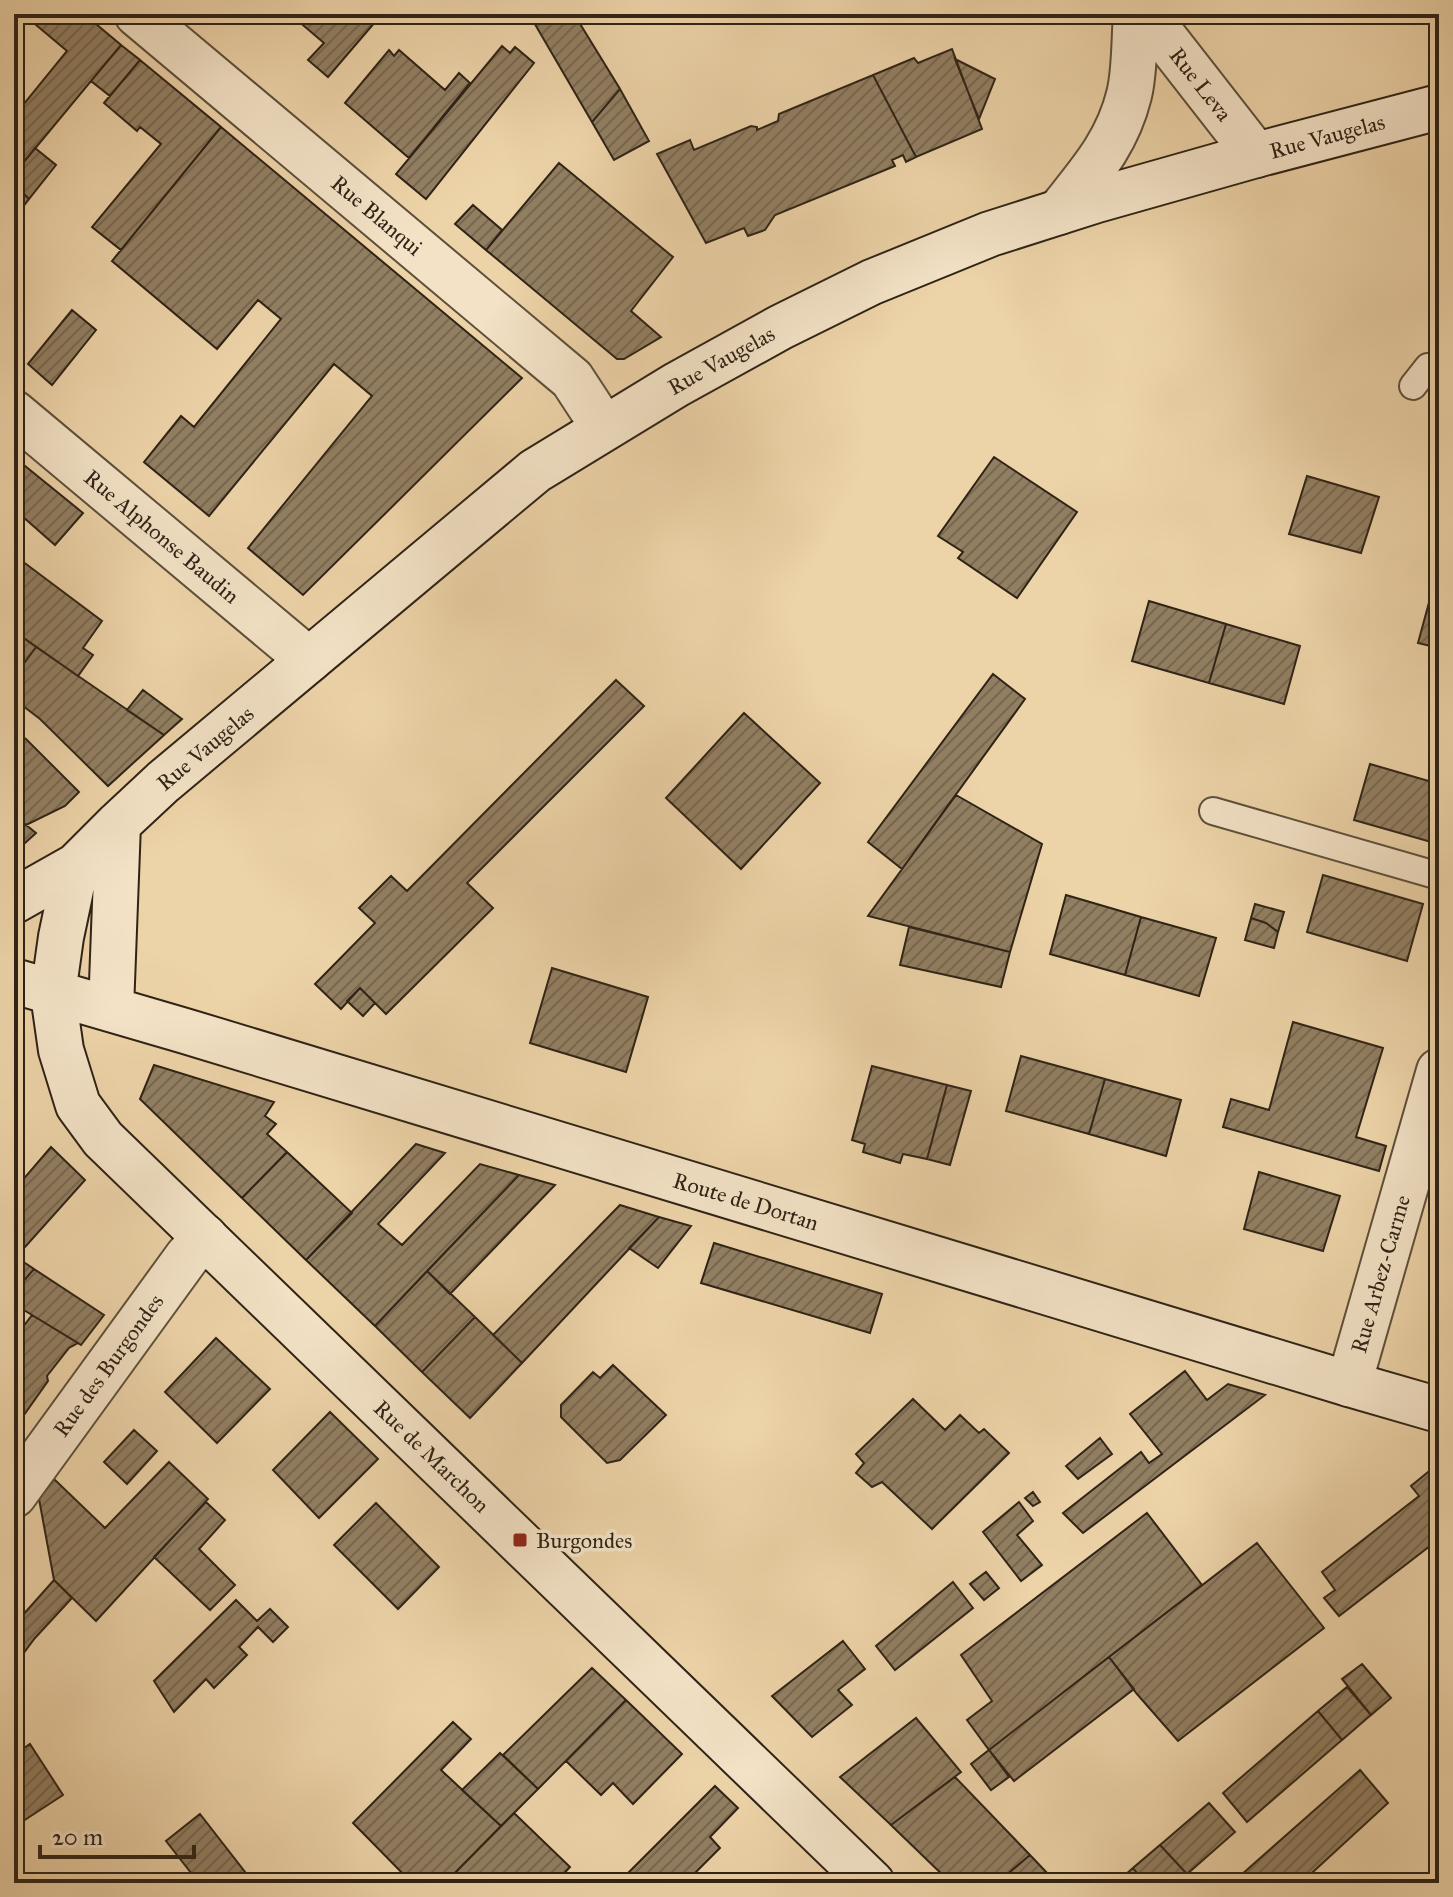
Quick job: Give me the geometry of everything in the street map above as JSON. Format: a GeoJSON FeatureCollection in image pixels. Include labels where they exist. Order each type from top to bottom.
{"type":"FeatureCollection","features":[{"type":"Feature","properties":{"kind":"main road","name":"Rue Blanqui"},"geometry":{"type":"LineString","coordinates":[[137,14],[563,371],[572,379],[604,428]]}},
{"type":"Feature","properties":{"kind":"main road"},"geometry":{"type":"LineString","coordinates":[[1059,212],[1104,156],[1121,121],[1130,93],[1136,14]]}},
{"type":"Feature","properties":{"kind":"main road","name":"Rue Leva"},"geometry":{"type":"LineString","coordinates":[[1146,14],[1256,155]]}},
{"type":"Feature","properties":{"kind":"main road","name":"Rue Vaugelas"},"geometry":{"type":"LineString","coordinates":[[14,901],[76,866],[163,782],[535,471],[676,385],[781,327],[872,282],[990,234],[1256,155],[1439,107]]}},
{"type":"Feature","properties":{"kind":"main road","name":"Rue Alphonse Baudin"},"geometry":{"type":"LineString","coordinates":[[14,413],[309,660]]}},
{"type":"Feature","properties":{"kind":"main road"},"geometry":{"type":"LineString","coordinates":[[111,1009],[118,824]]}},
{"type":"Feature","properties":{"kind":"main road"},"geometry":{"type":"LineString","coordinates":[[34,987],[61,937],[76,866]]}},
{"type":"Feature","properties":{"kind":"main road","name":"Route de Dortan"},"geometry":{"type":"LineString","coordinates":[[34,987],[1439,1410]]}},
{"type":"Feature","properties":{"kind":"main road","name":"Rue de Marchon"},"geometry":{"type":"LineString","coordinates":[[34,987],[61,1050],[78,1105],[103,1139],[872,1883]]}},
{"type":"Feature","properties":{"kind":"main road","name":"Rue Arbez-Carme"},"geometry":{"type":"LineString","coordinates":[[1349,1384],[1439,1071]]}},
{"type":"Feature","properties":{"kind":"main road","name":"Rue des Burgondes"},"geometry":{"type":"LineString","coordinates":[[14,1495],[187,1257],[205,1237]]}},
{"type":"Feature","properties":{"kind":"lane"},"geometry":{"type":"LineString","coordinates":[[1413,386],[1428,367],[1439,366]]}},
{"type":"Feature","properties":{"kind":"lane"},"geometry":{"type":"LineString","coordinates":[[1213,811],[1439,876]]}},
{"type":"Feature","properties":{"kind":"building"},"geometry":{"type":"Polygon","coordinates":[[[23,14],[84,14],[121,45],[14,174],[14,116],[67,51],[23,14]]]}},
{"type":"Feature","properties":{"kind":"building"},"geometry":{"type":"Polygon","coordinates":[[[290,14],[382,14],[328,77],[308,60],[324,43],[290,14]]]}},
{"type":"Feature","properties":{"kind":"building"},"geometry":{"type":"Polygon","coordinates":[[[529,14],[574,14],[620,89],[592,122],[529,14]]]}},
{"type":"Feature","properties":{"kind":"building"},"geometry":{"type":"Polygon","coordinates":[[[121,45],[140,60],[110,96],[91,81],[121,45]]]}},
{"type":"Feature","properties":{"kind":"building"},"geometry":{"type":"Polygon","coordinates":[[[502,46],[510,53],[515,47],[534,63],[426,199],[396,174],[502,46]]]}},
{"type":"Feature","properties":{"kind":"building"},"geometry":{"type":"Polygon","coordinates":[[[952,49],[982,129],[916,157],[873,75],[914,58],[918,63],[952,49]]]}},
{"type":"Feature","properties":{"kind":"building"},"geometry":{"type":"Polygon","coordinates":[[[389,50],[394,56],[399,50],[445,90],[459,73],[470,83],[409,158],[345,103],[389,50]]]}},
{"type":"Feature","properties":{"kind":"building"},"geometry":{"type":"Polygon","coordinates":[[[955,59],[995,79],[979,119],[955,59]]]}},
{"type":"Feature","properties":{"kind":"building"},"geometry":{"type":"Polygon","coordinates":[[[140,60],[221,127],[121,250],[92,227],[161,144],[140,127],[137,131],[104,103],[140,60]]]}},
{"type":"Feature","properties":{"kind":"building"},"geometry":{"type":"Polygon","coordinates":[[[873,75],[916,157],[906,162],[903,155],[892,160],[895,166],[775,215],[765,230],[748,236],[744,228],[706,243],[657,154],[690,140],[694,150],[751,126],[757,127],[757,130],[778,121],[779,114],[873,75]]]}},
{"type":"Feature","properties":{"kind":"building"},"geometry":{"type":"Polygon","coordinates":[[[620,89],[649,141],[614,160],[592,122],[620,89]]]}},
{"type":"Feature","properties":{"kind":"building"},"geometry":{"type":"Polygon","coordinates":[[[221,127],[522,378],[303,595],[248,548],[372,396],[334,364],[209,516],[144,462],[181,416],[194,427],[281,319],[258,300],[217,349],[112,261],[221,127]]]}},
{"type":"Feature","properties":{"kind":"building"},"geometry":{"type":"Polygon","coordinates":[[[35,148],[56,165],[29,199],[14,184],[14,174],[35,148]]]}},
{"type":"Feature","properties":{"kind":"building"},"geometry":{"type":"Polygon","coordinates":[[[559,163],[673,257],[631,311],[661,337],[624,359],[617,359],[486,250],[559,163]]]}},
{"type":"Feature","properties":{"kind":"building"},"geometry":{"type":"Polygon","coordinates":[[[14,184],[29,199],[14,218],[14,184]]]}},
{"type":"Feature","properties":{"kind":"building"},"geometry":{"type":"Polygon","coordinates":[[[473,205],[502,230],[486,250],[455,224],[473,205]]]}},
{"type":"Feature","properties":{"kind":"building"},"geometry":{"type":"Polygon","coordinates":[[[72,310],[96,330],[52,385],[28,364],[72,310]]]}},
{"type":"Feature","properties":{"kind":"building"},"geometry":{"type":"Polygon","coordinates":[[[14,457],[83,513],[55,545],[14,509],[14,457]]]}},
{"type":"Feature","properties":{"kind":"building"},"geometry":{"type":"Polygon","coordinates":[[[994,457],[1077,512],[1017,598],[958,558],[963,552],[938,536],[994,457]]]}},
{"type":"Feature","properties":{"kind":"building"},"geometry":{"type":"Polygon","coordinates":[[[1307,476],[1379,497],[1361,553],[1289,534],[1307,476]]]}},
{"type":"Feature","properties":{"kind":"building"},"geometry":{"type":"Polygon","coordinates":[[[14,555],[102,621],[83,648],[93,655],[78,676],[14,631],[14,555]]]}},
{"type":"Feature","properties":{"kind":"building"},"geometry":{"type":"Polygon","coordinates":[[[1434,584],[1439,586],[1439,648],[1418,643],[1434,584]]]}},
{"type":"Feature","properties":{"kind":"building"},"geometry":{"type":"Polygon","coordinates":[[[1149,601],[1226,624],[1209,683],[1132,661],[1149,601]]]}},
{"type":"Feature","properties":{"kind":"building"},"geometry":{"type":"Polygon","coordinates":[[[1226,624],[1300,646],[1284,704],[1209,683],[1226,624]]]}},
{"type":"Feature","properties":{"kind":"building"},"geometry":{"type":"Polygon","coordinates":[[[14,631],[36,647],[14,677],[14,631]]]}},
{"type":"Feature","properties":{"kind":"building"},"geometry":{"type":"Polygon","coordinates":[[[36,647],[164,735],[108,786],[40,719],[14,699],[14,677],[36,647]]]}},
{"type":"Feature","properties":{"kind":"building"},"geometry":{"type":"Polygon","coordinates":[[[993,674],[1025,699],[902,869],[868,842],[993,674]]]}},
{"type":"Feature","properties":{"kind":"building"},"geometry":{"type":"Polygon","coordinates":[[[616,680],[644,706],[467,883],[493,908],[386,1014],[360,988],[341,1009],[315,984],[375,923],[359,908],[391,876],[407,891],[616,680]]]}},
{"type":"Feature","properties":{"kind":"building"},"geometry":{"type":"Polygon","coordinates":[[[143,690],[182,719],[164,735],[127,710],[143,690]]]}},
{"type":"Feature","properties":{"kind":"building"},"geometry":{"type":"Polygon","coordinates":[[[744,713],[820,783],[741,869],[666,798],[744,713]]]}},
{"type":"Feature","properties":{"kind":"building"},"geometry":{"type":"Polygon","coordinates":[[[14,731],[79,792],[65,806],[26,825],[14,814],[14,731]]]}},
{"type":"Feature","properties":{"kind":"building"},"geometry":{"type":"Polygon","coordinates":[[[1370,764],[1439,784],[1438,844],[1354,820],[1370,764]]]}},
{"type":"Feature","properties":{"kind":"building"},"geometry":{"type":"Polygon","coordinates":[[[956,795],[1042,844],[1010,952],[868,916],[956,795]]]}},
{"type":"Feature","properties":{"kind":"building"},"geometry":{"type":"Polygon","coordinates":[[[25,824],[36,833],[14,853],[14,831],[20,831],[25,824]]]}},
{"type":"Feature","properties":{"kind":"building"},"geometry":{"type":"Polygon","coordinates":[[[1323,875],[1423,904],[1407,961],[1307,932],[1323,875]]]}},
{"type":"Feature","properties":{"kind":"building"},"geometry":{"type":"Polygon","coordinates":[[[1066,895],[1141,917],[1125,975],[1050,954],[1066,895]]]}},
{"type":"Feature","properties":{"kind":"building"},"geometry":{"type":"Polygon","coordinates":[[[1255,904],[1284,912],[1278,932],[1266,923],[1251,918],[1255,904]]]}},
{"type":"Feature","properties":{"kind":"building"},"geometry":{"type":"Polygon","coordinates":[[[1141,917],[1216,938],[1199,996],[1125,975],[1141,917]]]}},
{"type":"Feature","properties":{"kind":"building"},"geometry":{"type":"Polygon","coordinates":[[[1251,918],[1266,923],[1278,932],[1274,948],[1245,940],[1251,918]]]}},
{"type":"Feature","properties":{"kind":"building"},"geometry":{"type":"Polygon","coordinates":[[[909,927],[1010,952],[1001,987],[900,965],[909,927]]]}},
{"type":"Feature","properties":{"kind":"building"},"geometry":{"type":"Polygon","coordinates":[[[552,968],[648,997],[626,1072],[530,1043],[552,968]]]}},
{"type":"Feature","properties":{"kind":"building"},"geometry":{"type":"Polygon","coordinates":[[[360,988],[375,1003],[363,1016],[347,1001],[360,988]]]}},
{"type":"Feature","properties":{"kind":"building"},"geometry":{"type":"Polygon","coordinates":[[[1293,1022],[1383,1048],[1356,1137],[1386,1146],[1379,1171],[1223,1127],[1231,1099],[1269,1110],[1293,1022]]]}},
{"type":"Feature","properties":{"kind":"building"},"geometry":{"type":"Polygon","coordinates":[[[1021,1056],[1105,1079],[1089,1134],[1006,1111],[1021,1056]]]}},
{"type":"Feature","properties":{"kind":"building"},"geometry":{"type":"Polygon","coordinates":[[[154,1065],[274,1102],[265,1116],[276,1124],[267,1134],[287,1152],[242,1198],[140,1099],[154,1065]]]}},
{"type":"Feature","properties":{"kind":"building"},"geometry":{"type":"Polygon","coordinates":[[[872,1066],[947,1085],[927,1159],[903,1154],[900,1163],[863,1152],[865,1144],[852,1140],[872,1066]]]}},
{"type":"Feature","properties":{"kind":"building"},"geometry":{"type":"Polygon","coordinates":[[[1105,1079],[1181,1100],[1166,1156],[1089,1134],[1105,1079]]]}},
{"type":"Feature","properties":{"kind":"building"},"geometry":{"type":"Polygon","coordinates":[[[947,1085],[971,1091],[950,1165],[927,1159],[947,1085]]]}},
{"type":"Feature","properties":{"kind":"building"},"geometry":{"type":"Polygon","coordinates":[[[416,1144],[445,1153],[378,1224],[402,1245],[480,1164],[519,1175],[375,1326],[306,1260],[416,1144]]]}},
{"type":"Feature","properties":{"kind":"building"},"geometry":{"type":"Polygon","coordinates":[[[51,1147],[85,1180],[16,1257],[34,1269],[14,1292],[14,1190],[51,1147]]]}},
{"type":"Feature","properties":{"kind":"building"},"geometry":{"type":"Polygon","coordinates":[[[287,1152],[352,1213],[306,1260],[242,1198],[287,1152]]]}},
{"type":"Feature","properties":{"kind":"building"},"geometry":{"type":"Polygon","coordinates":[[[1259,1172],[1340,1196],[1323,1251],[1244,1229],[1259,1172]]]}},
{"type":"Feature","properties":{"kind":"building"},"geometry":{"type":"Polygon","coordinates":[[[519,1175],[555,1185],[450,1294],[427,1271],[519,1175]]]}},
{"type":"Feature","properties":{"kind":"building"},"geometry":{"type":"Polygon","coordinates":[[[620,1205],[659,1217],[522,1363],[493,1335],[620,1205]]]}},
{"type":"Feature","properties":{"kind":"building"},"geometry":{"type":"Polygon","coordinates":[[[659,1217],[691,1226],[658,1268],[629,1248],[659,1217]]]}},
{"type":"Feature","properties":{"kind":"building"},"geometry":{"type":"Polygon","coordinates":[[[714,1243],[882,1294],[870,1333],[701,1283],[714,1243]]]}},
{"type":"Feature","properties":{"kind":"building"},"geometry":{"type":"Polygon","coordinates":[[[34,1269],[104,1315],[81,1345],[14,1304],[14,1292],[34,1269]]]}},
{"type":"Feature","properties":{"kind":"building"},"geometry":{"type":"Polygon","coordinates":[[[427,1271],[475,1317],[422,1372],[375,1326],[427,1271]]]}},
{"type":"Feature","properties":{"kind":"building"},"geometry":{"type":"Polygon","coordinates":[[[32,1315],[78,1343],[69,1348],[47,1376],[48,1381],[14,1429],[14,1339],[32,1315]]]}},
{"type":"Feature","properties":{"kind":"building"},"geometry":{"type":"Polygon","coordinates":[[[475,1317],[522,1363],[470,1418],[422,1372],[475,1317]]]}},
{"type":"Feature","properties":{"kind":"building"},"geometry":{"type":"Polygon","coordinates":[[[216,1338],[270,1389],[217,1443],[165,1392],[216,1338]]]}},
{"type":"Feature","properties":{"kind":"building"},"geometry":{"type":"Polygon","coordinates":[[[613,1365],[666,1415],[620,1460],[607,1463],[561,1417],[561,1405],[593,1372],[600,1378],[613,1365]]]}},
{"type":"Feature","properties":{"kind":"building"},"geometry":{"type":"Polygon","coordinates":[[[1185,1371],[1207,1400],[1228,1384],[1265,1395],[1083,1533],[1063,1513],[1141,1452],[1149,1463],[1162,1454],[1130,1414],[1185,1371]]]}},
{"type":"Feature","properties":{"kind":"building"},"geometry":{"type":"Polygon","coordinates":[[[913,1399],[945,1430],[960,1415],[979,1433],[984,1429],[1009,1453],[932,1529],[882,1482],[872,1487],[856,1473],[864,1463],[856,1454],[913,1399]]]}},
{"type":"Feature","properties":{"kind":"building"},"geometry":{"type":"Polygon","coordinates":[[[330,1412],[378,1459],[319,1518],[273,1470],[330,1412]]]}},
{"type":"Feature","properties":{"kind":"building"},"geometry":{"type":"Polygon","coordinates":[[[134,1430],[157,1451],[127,1484],[104,1462],[134,1430]]]}},
{"type":"Feature","properties":{"kind":"building"},"geometry":{"type":"Polygon","coordinates":[[[1100,1438],[1112,1454],[1078,1479],[1066,1466],[1100,1438]]]}},
{"type":"Feature","properties":{"kind":"building"},"geometry":{"type":"Polygon","coordinates":[[[169,1462],[208,1499],[96,1621],[54,1580],[39,1499],[52,1477],[105,1528],[169,1462]]]}},
{"type":"Feature","properties":{"kind":"building"},"geometry":{"type":"Polygon","coordinates":[[[1439,1463],[1439,1539],[1339,1616],[1324,1598],[1335,1590],[1322,1572],[1419,1496],[1411,1486],[1439,1463]]]}},
{"type":"Feature","properties":{"kind":"building"},"geometry":{"type":"Polygon","coordinates":[[[1033,1492],[1040,1502],[1033,1506],[1025,1498],[1033,1492]]]}},
{"type":"Feature","properties":{"kind":"building"},"geometry":{"type":"Polygon","coordinates":[[[206,1502],[225,1520],[199,1549],[235,1585],[210,1610],[154,1557],[206,1502]]]}},
{"type":"Feature","properties":{"kind":"building"},"geometry":{"type":"Polygon","coordinates":[[[1019,1502],[1033,1521],[1017,1535],[1042,1565],[1021,1581],[983,1532],[1019,1502]]]}},
{"type":"Feature","properties":{"kind":"building"},"geometry":{"type":"Polygon","coordinates":[[[376,1503],[439,1567],[398,1609],[334,1545],[376,1503]]]}},
{"type":"Feature","properties":{"kind":"building"},"geometry":{"type":"Polygon","coordinates":[[[1147,1513],[1202,1585],[989,1750],[967,1720],[992,1701],[961,1655],[1147,1513]]]}},
{"type":"Feature","properties":{"kind":"building"},"geometry":{"type":"Polygon","coordinates":[[[1257,1543],[1324,1628],[1178,1741],[1109,1657],[1257,1543]]]}},
{"type":"Feature","properties":{"kind":"building"},"geometry":{"type":"Polygon","coordinates":[[[986,1572],[999,1588],[984,1600],[970,1584],[986,1572]]]}},
{"type":"Feature","properties":{"kind":"building"},"geometry":{"type":"Polygon","coordinates":[[[54,1580],[72,1598],[14,1666],[14,1625],[54,1580]]]}},
{"type":"Feature","properties":{"kind":"building"},"geometry":{"type":"Polygon","coordinates":[[[953,1582],[973,1608],[895,1670],[876,1646],[953,1582]]]}},
{"type":"Feature","properties":{"kind":"building"},"geometry":{"type":"Polygon","coordinates":[[[236,1600],[257,1621],[270,1609],[288,1627],[273,1642],[258,1627],[239,1647],[247,1655],[214,1688],[206,1679],[174,1712],[154,1681],[236,1600]]]}},
{"type":"Feature","properties":{"kind":"building"},"geometry":{"type":"Polygon","coordinates":[[[843,1641],[865,1669],[838,1690],[852,1705],[812,1737],[772,1696],[843,1641]]]}},
{"type":"Feature","properties":{"kind":"building"},"geometry":{"type":"Polygon","coordinates":[[[1109,1657],[1134,1689],[1014,1781],[989,1750],[1109,1657]]]}},
{"type":"Feature","properties":{"kind":"building"},"geometry":{"type":"Polygon","coordinates":[[[1362,1664],[1391,1698],[1371,1715],[1342,1679],[1362,1664]]]}},
{"type":"Feature","properties":{"kind":"building"},"geometry":{"type":"Polygon","coordinates":[[[592,1668],[626,1700],[538,1789],[503,1755],[592,1668]]]}},
{"type":"Feature","properties":{"kind":"building"},"geometry":{"type":"Polygon","coordinates":[[[1347,1687],[1371,1715],[1342,1740],[1318,1711],[1347,1687]]]}},
{"type":"Feature","properties":{"kind":"building"},"geometry":{"type":"Polygon","coordinates":[[[626,1700],[682,1754],[633,1804],[613,1783],[601,1795],[566,1761],[626,1700]]]}},
{"type":"Feature","properties":{"kind":"building"},"geometry":{"type":"Polygon","coordinates":[[[1318,1711],[1342,1740],[1247,1822],[1223,1793],[1318,1711]]]}},
{"type":"Feature","properties":{"kind":"building"},"geometry":{"type":"Polygon","coordinates":[[[916,1718],[961,1772],[891,1825],[840,1777],[916,1718]]]}},
{"type":"Feature","properties":{"kind":"building"},"geometry":{"type":"Polygon","coordinates":[[[453,1722],[471,1739],[441,1770],[501,1826],[445,1883],[412,1883],[353,1823],[453,1722]]]}},
{"type":"Feature","properties":{"kind":"building"},"geometry":{"type":"Polygon","coordinates":[[[30,1744],[63,1795],[14,1827],[14,1755],[30,1744]]]}},
{"type":"Feature","properties":{"kind":"building"},"geometry":{"type":"Polygon","coordinates":[[[989,1750],[1009,1777],[991,1790],[971,1764],[989,1750]]]}},
{"type":"Feature","properties":{"kind":"building"},"geometry":{"type":"Polygon","coordinates":[[[500,1753],[538,1789],[501,1826],[462,1790],[500,1753]]]}},
{"type":"Feature","properties":{"kind":"building"},"geometry":{"type":"Polygon","coordinates":[[[1360,1770],[1388,1803],[1301,1883],[1232,1883],[1360,1770]]]}},
{"type":"Feature","properties":{"kind":"building"},"geometry":{"type":"Polygon","coordinates":[[[955,1777],[1030,1855],[997,1883],[951,1883],[891,1825],[955,1777]]]}},
{"type":"Feature","properties":{"kind":"building"},"geometry":{"type":"Polygon","coordinates":[[[715,1786],[738,1808],[710,1837],[720,1848],[685,1883],[618,1883],[715,1786]]]}},
{"type":"Feature","properties":{"kind":"building"},"geometry":{"type":"Polygon","coordinates":[[[1209,1803],[1235,1832],[1187,1874],[1160,1845],[1209,1803]]]}},
{"type":"Feature","properties":{"kind":"building"},"geometry":{"type":"Polygon","coordinates":[[[514,1813],[570,1867],[555,1883],[445,1883],[514,1813]]]}},
{"type":"Feature","properties":{"kind":"building"},"geometry":{"type":"Polygon","coordinates":[[[200,1814],[252,1881],[250,1883],[199,1883],[166,1841],[200,1814]]]}},
{"type":"Feature","properties":{"kind":"building"},"geometry":{"type":"Polygon","coordinates":[[[1160,1845],[1187,1874],[1177,1883],[1145,1883],[1133,1868],[1160,1845]]]}},
{"type":"Feature","properties":{"kind":"building"},"geometry":{"type":"Polygon","coordinates":[[[1030,1855],[1048,1874],[1037,1883],[997,1883],[1030,1855]]]}},
{"type":"Feature","properties":{"kind":"building"},"geometry":{"type":"Polygon","coordinates":[[[1133,1868],[1145,1883],[1116,1883],[1133,1868]]]}},
{"type":"Feature","properties":{"kind":"place","name":"Burgondes"},"geometry":{"type":"Point","coordinates":[520,1540]}}]}
